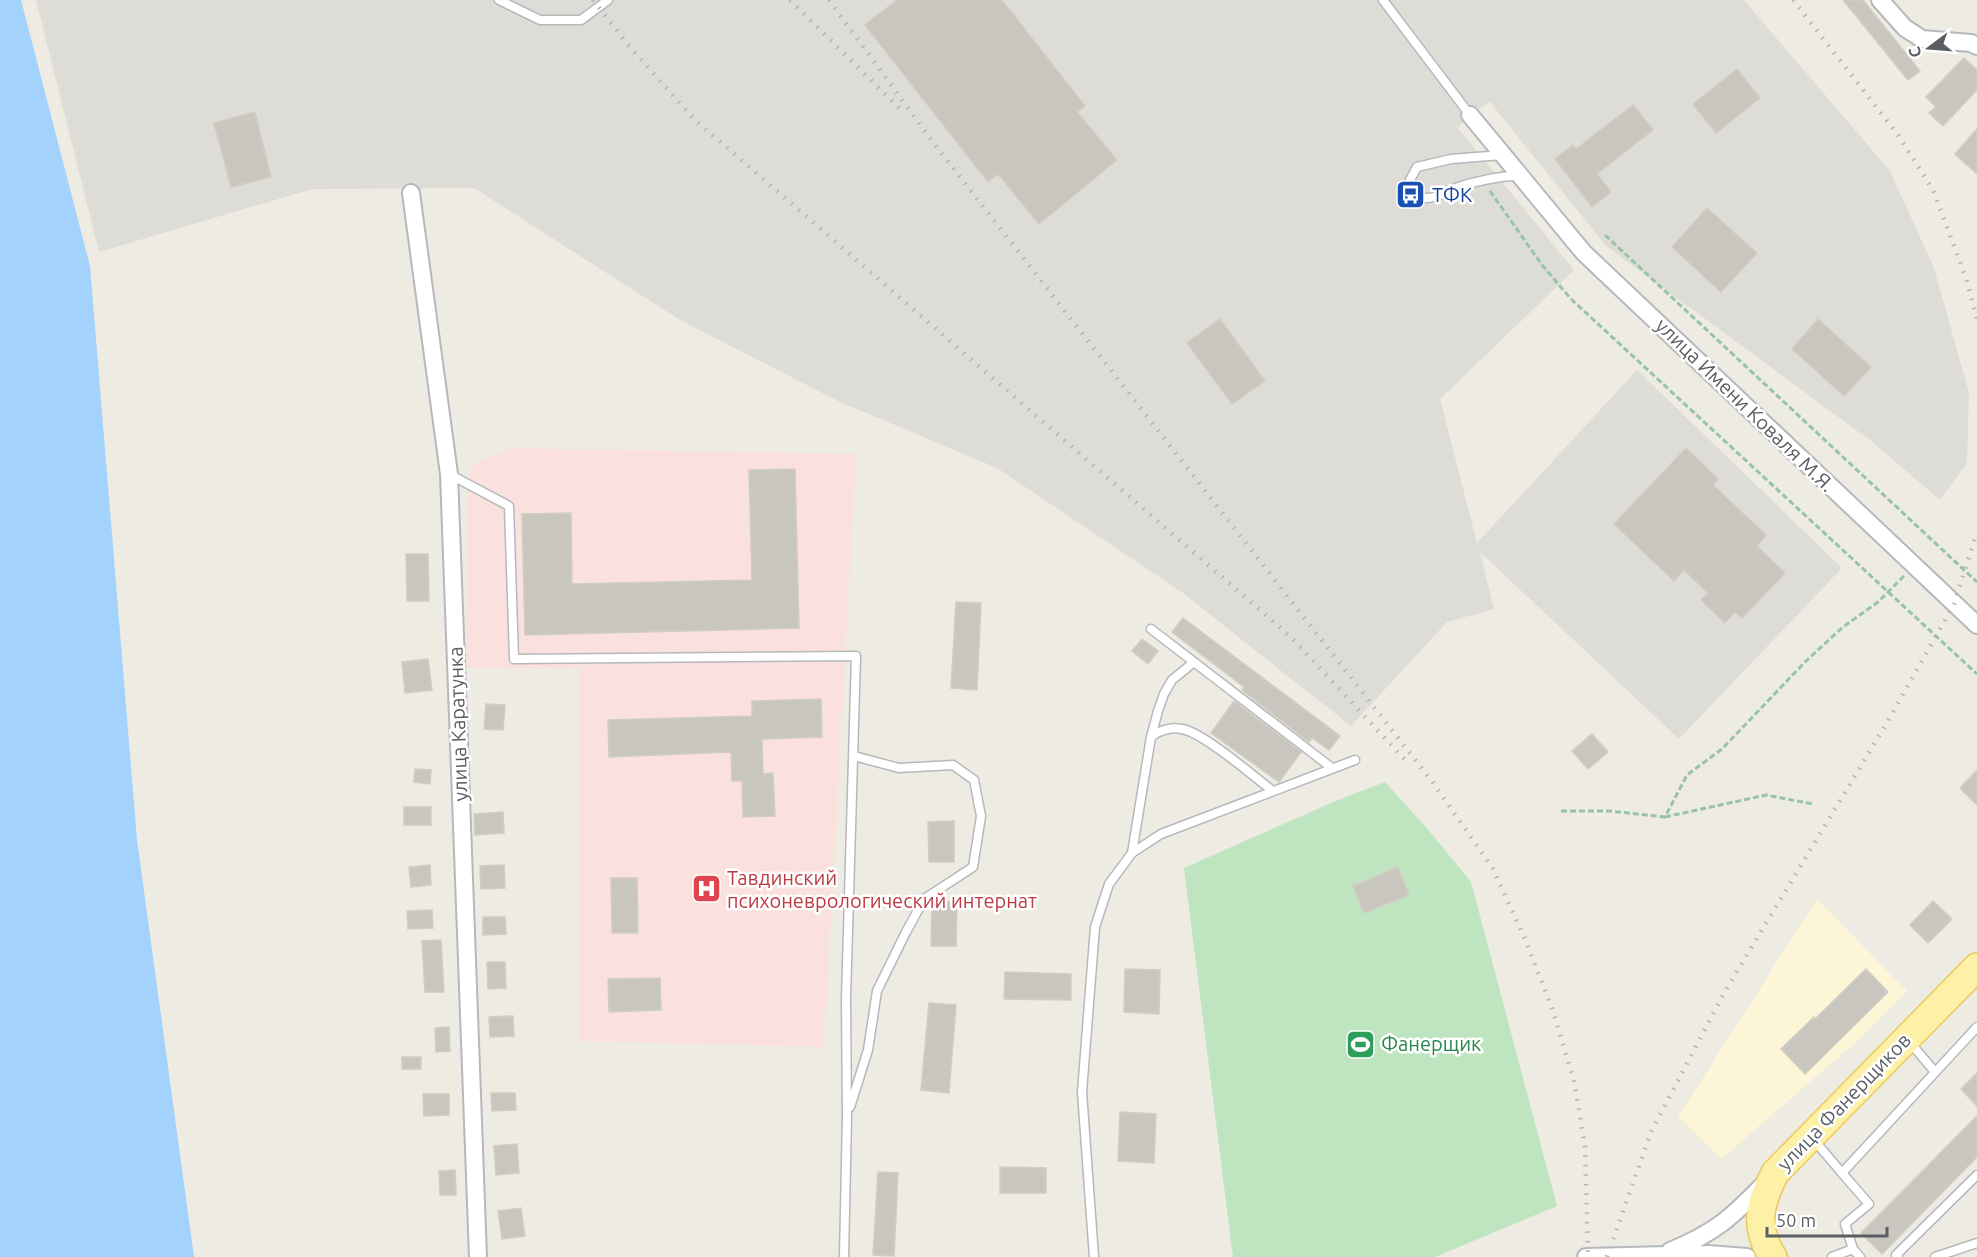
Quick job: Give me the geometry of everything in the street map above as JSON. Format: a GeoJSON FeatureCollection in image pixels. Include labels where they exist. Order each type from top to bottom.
{"type":"FeatureCollection","features":[{"type":"Feature","properties":{"kind":"main road","name":"улица Фанерщиков"},"geometry":{"type":"LineString","coordinates":[[1773,1257],[1766,1248],[1761,1231],[1760,1213],[1764,1195],[1774,1173],[1977,967]]}},
{"type":"Feature","properties":{"kind":"street"},"geometry":{"type":"LineString","coordinates":[[1880,0],[1905,28],[1922,39],[1971,43],[1977,46]]}},
{"type":"Feature","properties":{"kind":"street","name":"улица Имени Коваля М.Я."},"geometry":{"type":"LineString","coordinates":[[1470,115],[1584,253],[1977,625]]}},
{"type":"Feature","properties":{"kind":"street","name":"улица Каратунка"},"geometry":{"type":"LineString","coordinates":[[411,193],[449,474],[478,1257]]}},
{"type":"Feature","properties":{"kind":"street"},"geometry":{"type":"LineString","coordinates":[[1661,1255],[1709,1234],[1733,1216],[1774,1173]]}},
{"type":"Feature","properties":{"kind":"street"},"geometry":{"type":"LineString","coordinates":[[1587,1257],[1708,1254],[1747,1257]]}},
{"type":"Feature","properties":{"kind":"lane"},"geometry":{"type":"LineString","coordinates":[[499,0],[540,20],[581,20],[608,0]]}},
{"type":"Feature","properties":{"kind":"lane"},"geometry":{"type":"LineString","coordinates":[[1383,0],[1470,115]]}},
{"type":"Feature","properties":{"kind":"lane"},"geometry":{"type":"LineString","coordinates":[[1503,155],[1451,159],[1417,167],[1410,180],[1411,195],[1422,199],[1435,198],[1462,185],[1508,176],[1521,176]]}},
{"type":"Feature","properties":{"kind":"lane"},"geometry":{"type":"LineString","coordinates":[[449,474],[509,506],[514,659],[856,656],[846,999],[847,1116],[844,1257]]}},
{"type":"Feature","properties":{"kind":"lane"},"geometry":{"type":"LineString","coordinates":[[1151,629],[1332,768]]}},
{"type":"Feature","properties":{"kind":"lane"},"geometry":{"type":"LineString","coordinates":[[1132,853],[1151,737],[1164,694],[1172,680],[1194,662]]}},
{"type":"Feature","properties":{"kind":"lane"},"geometry":{"type":"LineString","coordinates":[[1151,737],[1157,732],[1183,729],[1202,737],[1273,790]]}},
{"type":"Feature","properties":{"kind":"lane"},"geometry":{"type":"LineString","coordinates":[[847,1116],[868,1050],[877,991],[924,899],[974,867],[981,816],[974,780],[953,765],[899,768],[854,756]]}},
{"type":"Feature","properties":{"kind":"lane"},"geometry":{"type":"LineString","coordinates":[[1094,1257],[1082,1092],[1095,927],[1109,884],[1132,853],[1161,834],[1355,760]]}},
{"type":"Feature","properties":{"kind":"lane"},"geometry":{"type":"LineString","coordinates":[[1842,1173],[1977,1027]]}},
{"type":"Feature","properties":{"kind":"lane"},"geometry":{"type":"LineString","coordinates":[[1907,1038],[1935,1072]]}},
{"type":"Feature","properties":{"kind":"lane"},"geometry":{"type":"LineString","coordinates":[[1811,1136],[1869,1204],[1845,1224],[1853,1249],[1860,1257]]}},
{"type":"Feature","properties":{"kind":"lane"},"geometry":{"type":"LineString","coordinates":[[1898,1257],[1896,1255],[1977,1175]]}},
{"type":"Feature","properties":{"kind":"lane"},"geometry":{"type":"LineString","coordinates":[[1935,1257],[1977,1244]]}},
{"type":"Feature","properties":{"kind":"lane"},"geometry":{"type":"LineString","coordinates":[[1832,1257],[1853,1249]]}},
{"type":"Feature","properties":{"kind":"path"},"geometry":{"type":"LineString","coordinates":[[1482,181],[1542,265],[1571,298],[1977,675]]}},
{"type":"Feature","properties":{"kind":"path"},"geometry":{"type":"LineString","coordinates":[[1605,235],[1977,582]]}},
{"type":"Feature","properties":{"kind":"path"},"geometry":{"type":"LineString","coordinates":[[1665,817],[1687,775],[1722,749],[1806,661],[1878,602],[1914,566]]}},
{"type":"Feature","properties":{"kind":"path"},"geometry":{"type":"LineString","coordinates":[[1562,811],[1609,811],[1665,817],[1766,795],[1813,804]]}},
{"type":"Feature","properties":{"kind":"shaded area"},"geometry":{"type":"Polygon","coordinates":[[[36,0],[1744,0],[1890,171],[1934,268],[1969,393],[1967,463],[1940,500],[1871,441],[1606,246],[1490,102],[1470,115],[1458,128],[1574,270],[1440,399],[1477,543],[1637,370],[1842,568],[1679,739],[1480,552],[1494,609],[1447,622],[1351,726],[1183,593],[997,468],[840,402],[680,320],[474,188],[312,189],[99,252],[36,0]]]}},
{"type":"Feature","properties":{"kind":"shaded area","name":"Тавдинский психоневрологический интернат"},"geometry":{"type":"Polygon","coordinates":[[[510,448],[856,454],[824,1047],[579,1041],[579,668],[466,668],[467,480],[473,465],[510,448]]]}},
{"type":"Feature","properties":{"kind":"shaded area"},"geometry":{"type":"Polygon","coordinates":[[[1817,899],[1907,991],[1855,1043],[1721,1159],[1678,1117],[1817,899]]]}},
{"type":"Feature","properties":{"kind":"green space","name":"Фанерщик"},"geometry":{"type":"Polygon","coordinates":[[[1385,782],[1471,882],[1557,1206],[1435,1257],[1233,1257],[1184,868],[1331,803],[1385,782]]]}},
{"type":"Feature","properties":{"kind":"water"},"geometry":{"type":"Polygon","coordinates":[[[0,0],[21,0],[90,266],[137,840],[194,1257],[0,1257],[0,0]]]}},
{"type":"Feature","properties":{"kind":"building"},"geometry":{"type":"Polygon","coordinates":[[[897,0],[1002,0],[1085,106],[1077,112],[1117,160],[1039,224],[998,174],[988,182],[865,25],[897,0]]]}},
{"type":"Feature","properties":{"kind":"building"},"geometry":{"type":"Polygon","coordinates":[[[1843,0],[1863,0],[1920,71],[1908,80],[1843,0]]]}},
{"type":"Feature","properties":{"kind":"building"},"geometry":{"type":"Polygon","coordinates":[[[1964,58],[1977,70],[1977,90],[1943,126],[1929,113],[1936,107],[1926,97],[1964,58]]]}},
{"type":"Feature","properties":{"kind":"building"},"geometry":{"type":"Polygon","coordinates":[[[1737,69],[1760,98],[1716,133],[1693,104],[1737,69]]]}},
{"type":"Feature","properties":{"kind":"building"},"geometry":{"type":"Polygon","coordinates":[[[1633,105],[1653,130],[1597,174],[1611,192],[1592,207],[1555,159],[1573,145],[1576,149],[1633,105]]]}},
{"type":"Feature","properties":{"kind":"building"},"geometry":{"type":"Polygon","coordinates":[[[255,112],[271,177],[231,187],[214,123],[255,112]]]}},
{"type":"Feature","properties":{"kind":"building"},"geometry":{"type":"Polygon","coordinates":[[[1977,129],[1977,174],[1955,154],[1977,129]]]}},
{"type":"Feature","properties":{"kind":"building"},"geometry":{"type":"Polygon","coordinates":[[[1707,208],[1757,253],[1721,292],[1672,247],[1707,208]]]}},
{"type":"Feature","properties":{"kind":"building"},"geometry":{"type":"Polygon","coordinates":[[[1220,319],[1265,381],[1232,404],[1187,343],[1220,319]]]}},
{"type":"Feature","properties":{"kind":"building"},"geometry":{"type":"Polygon","coordinates":[[[1818,319],[1871,367],[1844,396],[1792,349],[1818,319]]]}},
{"type":"Feature","properties":{"kind":"building"},"geometry":{"type":"Polygon","coordinates":[[[1686,448],[1718,479],[1713,485],[1766,535],[1757,546],[1785,573],[1742,618],[1735,612],[1725,623],[1701,600],[1708,593],[1684,570],[1674,581],[1614,524],[1686,448]]]}},
{"type":"Feature","properties":{"kind":"building"},"geometry":{"type":"Polygon","coordinates":[[[795,469],[799,628],[525,635],[522,514],[571,513],[572,584],[752,580],[749,470],[795,469]]]}},
{"type":"Feature","properties":{"kind":"building"},"geometry":{"type":"Polygon","coordinates":[[[406,554],[428,554],[429,601],[407,601],[406,554]]]}},
{"type":"Feature","properties":{"kind":"building"},"geometry":{"type":"Polygon","coordinates":[[[956,602],[981,603],[977,690],[951,688],[956,602]]]}},
{"type":"Feature","properties":{"kind":"building"},"geometry":{"type":"Polygon","coordinates":[[[1183,618],[1340,736],[1329,750],[1312,738],[1309,742],[1242,690],[1244,687],[1172,632],[1183,618]]]}},
{"type":"Feature","properties":{"kind":"building"},"geometry":{"type":"Polygon","coordinates":[[[1142,639],[1158,651],[1148,664],[1132,651],[1142,639]]]}},
{"type":"Feature","properties":{"kind":"building"},"geometry":{"type":"Polygon","coordinates":[[[428,659],[432,690],[405,693],[402,662],[428,659]]]}},
{"type":"Feature","properties":{"kind":"building"},"geometry":{"type":"Polygon","coordinates":[[[821,699],[822,737],[762,739],[763,774],[773,773],[775,816],[743,817],[742,781],[732,781],[731,752],[609,757],[608,720],[752,716],[752,701],[821,699]]]}},
{"type":"Feature","properties":{"kind":"building"},"geometry":{"type":"Polygon","coordinates":[[[1234,701],[1301,752],[1279,782],[1211,733],[1234,701]]]}},
{"type":"Feature","properties":{"kind":"building"},"geometry":{"type":"Polygon","coordinates":[[[486,704],[505,705],[503,730],[484,729],[486,704]]]}},
{"type":"Feature","properties":{"kind":"building"},"geometry":{"type":"Polygon","coordinates":[[[1592,734],[1608,752],[1588,769],[1572,751],[1592,734]]]}},
{"type":"Feature","properties":{"kind":"building"},"geometry":{"type":"Polygon","coordinates":[[[415,769],[431,770],[430,784],[414,782],[415,769]]]}},
{"type":"Feature","properties":{"kind":"building"},"geometry":{"type":"Polygon","coordinates":[[[1977,770],[1977,805],[1960,788],[1977,770]]]}},
{"type":"Feature","properties":{"kind":"building"},"geometry":{"type":"Polygon","coordinates":[[[404,807],[431,807],[431,825],[404,825],[404,807]]]}},
{"type":"Feature","properties":{"kind":"building"},"geometry":{"type":"Polygon","coordinates":[[[503,812],[504,833],[475,835],[474,814],[503,812]]]}},
{"type":"Feature","properties":{"kind":"building"},"geometry":{"type":"Polygon","coordinates":[[[954,821],[954,862],[929,862],[928,822],[954,821]]]}},
{"type":"Feature","properties":{"kind":"building"},"geometry":{"type":"Polygon","coordinates":[[[430,865],[431,885],[411,887],[409,867],[430,865]]]}},
{"type":"Feature","properties":{"kind":"building"},"geometry":{"type":"Polygon","coordinates":[[[504,865],[505,888],[481,889],[480,866],[504,865]]]}},
{"type":"Feature","properties":{"kind":"building"},"geometry":{"type":"Polygon","coordinates":[[[1398,867],[1409,895],[1364,913],[1353,886],[1398,867]]]}},
{"type":"Feature","properties":{"kind":"building"},"geometry":{"type":"Polygon","coordinates":[[[611,878],[637,878],[638,933],[612,933],[611,878]]]}},
{"type":"Feature","properties":{"kind":"building"},"geometry":{"type":"Polygon","coordinates":[[[932,901],[957,902],[956,946],[931,946],[932,901]]]}},
{"type":"Feature","properties":{"kind":"building"},"geometry":{"type":"Polygon","coordinates":[[[1933,901],[1952,919],[1928,943],[1910,925],[1933,901]]]}},
{"type":"Feature","properties":{"kind":"building"},"geometry":{"type":"Polygon","coordinates":[[[432,910],[433,928],[408,929],[407,911],[432,910]]]}},
{"type":"Feature","properties":{"kind":"building"},"geometry":{"type":"Polygon","coordinates":[[[483,917],[505,917],[506,934],[483,935],[483,917]]]}},
{"type":"Feature","properties":{"kind":"building"},"geometry":{"type":"Polygon","coordinates":[[[441,940],[444,992],[425,992],[422,941],[441,940]]]}},
{"type":"Feature","properties":{"kind":"building"},"geometry":{"type":"Polygon","coordinates":[[[487,962],[505,962],[506,988],[488,989],[487,962]]]}},
{"type":"Feature","properties":{"kind":"building"},"geometry":{"type":"Polygon","coordinates":[[[1125,969],[1160,970],[1159,1014],[1124,1012],[1125,969]]]}},
{"type":"Feature","properties":{"kind":"building"},"geometry":{"type":"Polygon","coordinates":[[[1866,969],[1888,992],[1805,1074],[1781,1049],[1866,969]]]}},
{"type":"Feature","properties":{"kind":"building"},"geometry":{"type":"Polygon","coordinates":[[[1005,972],[1071,974],[1071,1000],[1004,999],[1005,972]]]}},
{"type":"Feature","properties":{"kind":"building"},"geometry":{"type":"Polygon","coordinates":[[[660,978],[661,1010],[609,1012],[608,979],[660,978]]]}},
{"type":"Feature","properties":{"kind":"building"},"geometry":{"type":"Polygon","coordinates":[[[929,1003],[956,1005],[949,1093],[921,1090],[929,1003]]]}},
{"type":"Feature","properties":{"kind":"building"},"geometry":{"type":"Polygon","coordinates":[[[513,1016],[514,1036],[490,1037],[489,1017],[513,1016]]]}},
{"type":"Feature","properties":{"kind":"building"},"geometry":{"type":"Polygon","coordinates":[[[449,1027],[450,1051],[436,1052],[435,1028],[449,1027]]]}},
{"type":"Feature","properties":{"kind":"building"},"geometry":{"type":"Polygon","coordinates":[[[402,1057],[421,1057],[421,1069],[402,1069],[402,1057]]]}},
{"type":"Feature","properties":{"kind":"building"},"geometry":{"type":"Polygon","coordinates":[[[1977,1073],[1977,1106],[1961,1089],[1977,1073]]]}},
{"type":"Feature","properties":{"kind":"building"},"geometry":{"type":"Polygon","coordinates":[[[491,1093],[515,1093],[516,1110],[492,1111],[491,1093]]]}},
{"type":"Feature","properties":{"kind":"building"},"geometry":{"type":"Polygon","coordinates":[[[423,1094],[449,1094],[449,1115],[424,1116],[423,1094]]]}},
{"type":"Feature","properties":{"kind":"building"},"geometry":{"type":"Polygon","coordinates":[[[1120,1112],[1156,1114],[1154,1163],[1118,1161],[1120,1112]]]}},
{"type":"Feature","properties":{"kind":"building"},"geometry":{"type":"Polygon","coordinates":[[[1977,1116],[1977,1157],[1882,1254],[1861,1233],[1977,1116]]]}},
{"type":"Feature","properties":{"kind":"building"},"geometry":{"type":"Polygon","coordinates":[[[517,1144],[519,1173],[496,1175],[494,1146],[517,1144]]]}},
{"type":"Feature","properties":{"kind":"building"},"geometry":{"type":"Polygon","coordinates":[[[1000,1167],[1046,1168],[1046,1193],[1000,1193],[1000,1167]]]}},
{"type":"Feature","properties":{"kind":"building"},"geometry":{"type":"Polygon","coordinates":[[[455,1170],[456,1195],[440,1195],[439,1171],[455,1170]]]}},
{"type":"Feature","properties":{"kind":"building"},"geometry":{"type":"Polygon","coordinates":[[[878,1172],[898,1173],[894,1256],[873,1255],[878,1172]]]}},
{"type":"Feature","properties":{"kind":"building"},"geometry":{"type":"Polygon","coordinates":[[[521,1208],[525,1236],[502,1239],[498,1211],[521,1208]]]}},
{"type":"Feature","properties":{"kind":"railway"},"geometry":{"type":"LineString","coordinates":[[593,0],[629,46],[694,119],[1290,636],[1407,762]]}},
{"type":"Feature","properties":{"kind":"railway"},"geometry":{"type":"LineString","coordinates":[[790,0],[900,109]]}},
{"type":"Feature","properties":{"kind":"railway"},"geometry":{"type":"LineString","coordinates":[[829,0],[932,141],[1434,784],[1493,869],[1525,939],[1552,1008],[1574,1081],[1585,1146],[1588,1257]]}},
{"type":"Feature","properties":{"kind":"railway"},"geometry":{"type":"LineString","coordinates":[[1793,0],[1898,135],[1933,190],[1966,278],[1977,319]]}},
{"type":"Feature","properties":{"kind":"railway"},"geometry":{"type":"LineString","coordinates":[[1607,1257],[1651,1132],[1724,993],[1888,721],[1954,604],[1977,532]]}},
{"type":"Feature","properties":{"kind":"place","name":"ТФК"},"geometry":{"type":"Point","coordinates":[1411,195]}},
{"type":"Feature","properties":{"kind":"place","name":"Тавдинский психоневрологический интернат"},"geometry":{"type":"Point","coordinates":[706,889]}},
{"type":"Feature","properties":{"kind":"place","name":"Фанерщик"},"geometry":{"type":"Point","coordinates":[1360,1044]}}]}
